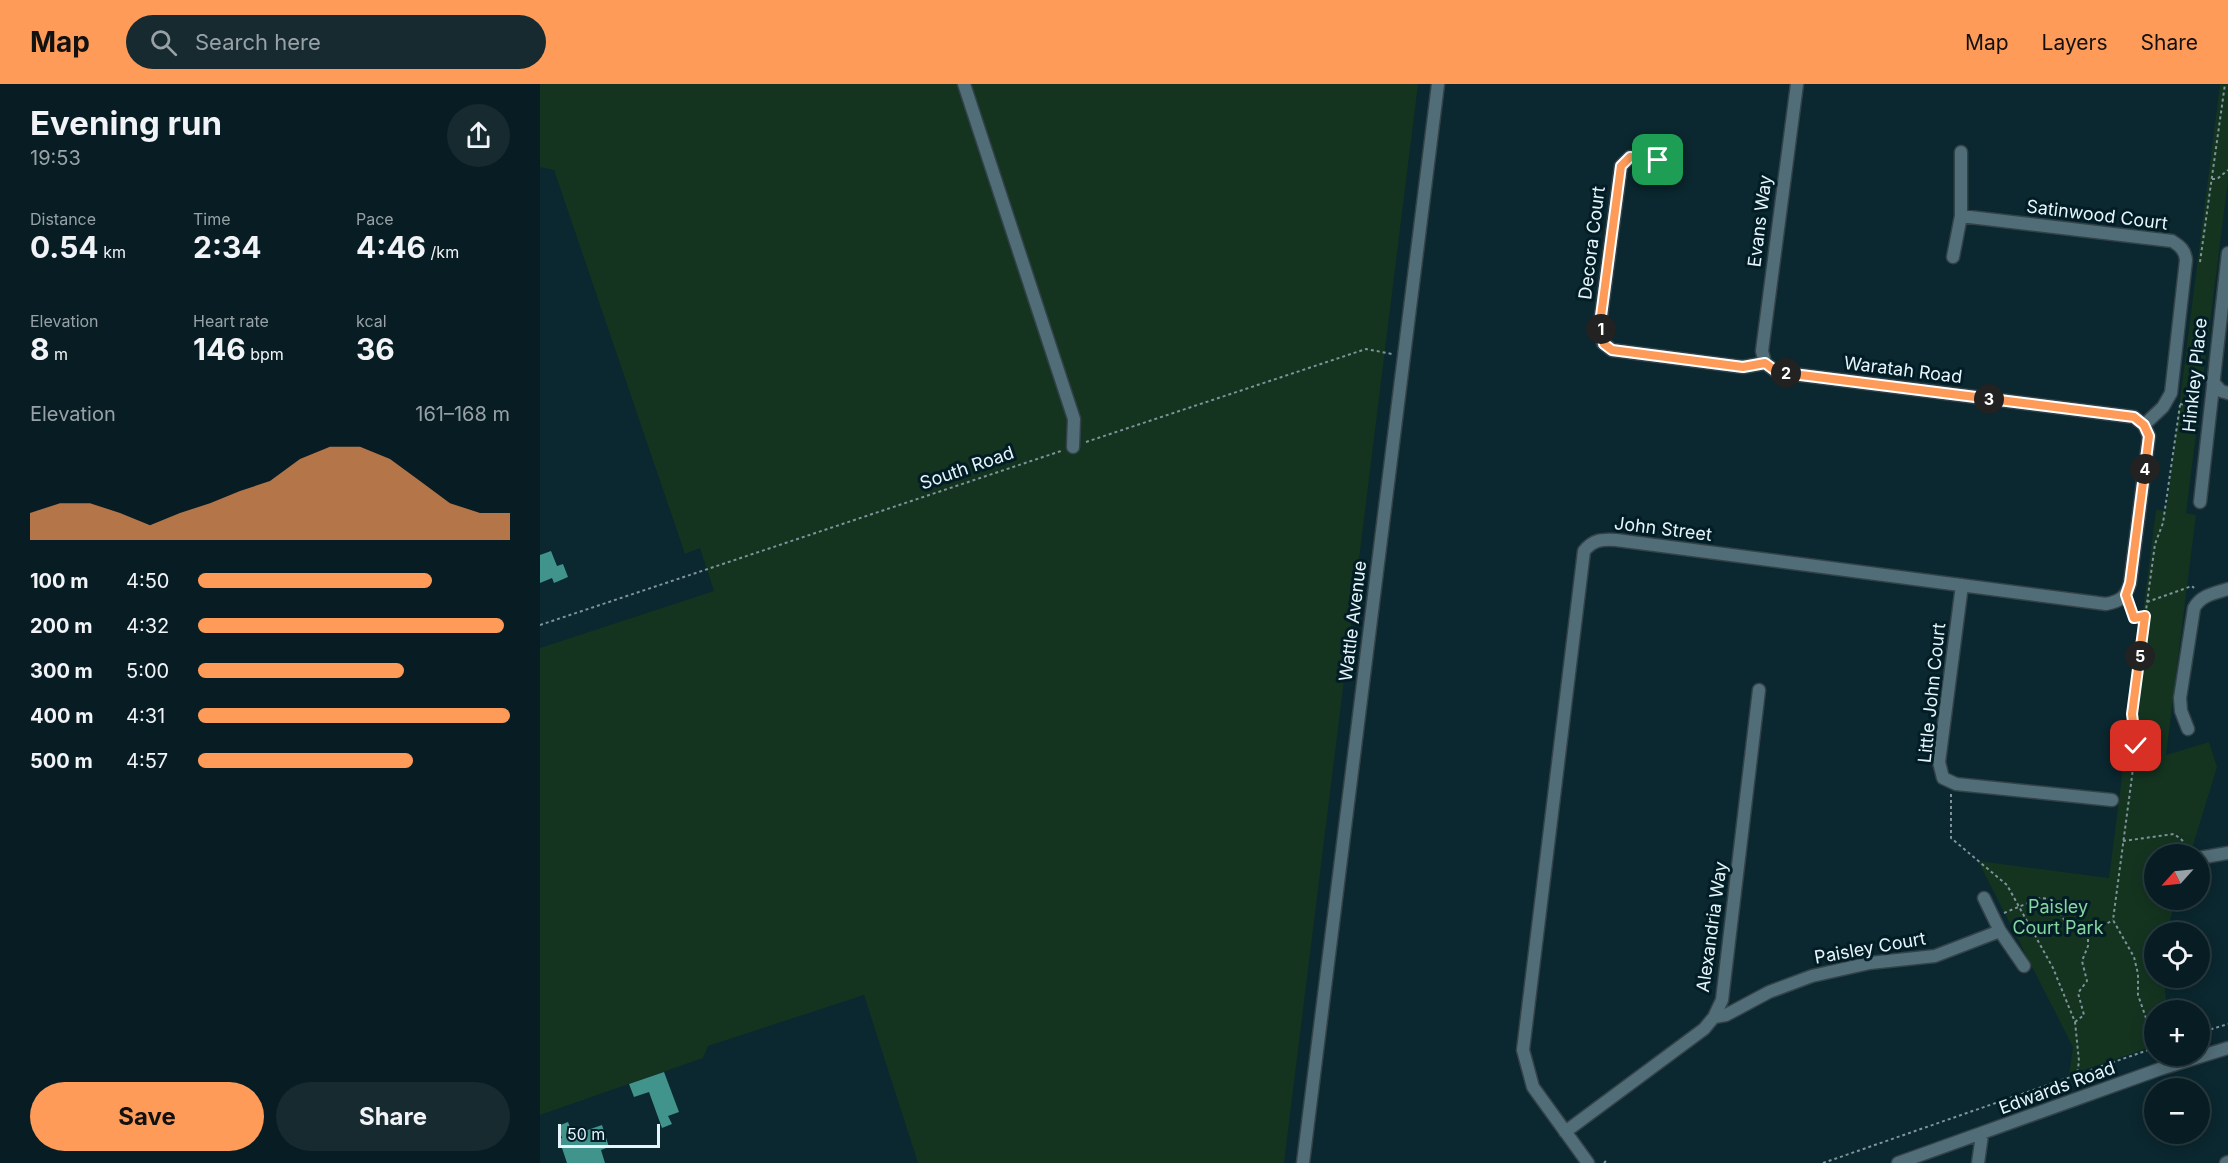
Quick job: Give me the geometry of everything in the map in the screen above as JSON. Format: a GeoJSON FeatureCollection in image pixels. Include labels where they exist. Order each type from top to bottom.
{"type":"FeatureCollection","features":[{"type":"Feature","properties":{"kind":"street"},"geometry":{"type":"LineString","coordinates":[[964,84],[1074,419],[1073,447]]}},
{"type":"Feature","properties":{"kind":"street","name":"Wattle Avenue"},"geometry":{"type":"LineString","coordinates":[[1303,1163],[1438,84]]}},
{"type":"Feature","properties":{"kind":"street","name":"Evans Way"},"geometry":{"type":"LineString","coordinates":[[1765,363],[1762,351],[1797,84]]}},
{"type":"Feature","properties":{"kind":"street"},"geometry":{"type":"LineString","coordinates":[[1953,257],[1961,216],[1961,152]]}},
{"type":"Feature","properties":{"kind":"street","name":"Decora Court"},"geometry":{"type":"LineString","coordinates":[[1658,160],[1630,157],[1621,166],[1601,316],[1604,344],[1612,350],[1743,367],[1765,363]]}},
{"type":"Feature","properties":{"kind":"street","name":"Satinwood Court"},"geometry":{"type":"LineString","coordinates":[[1961,216],[2172,241],[2180,246],[2186,254],[2186,260],[2171,393],[2163,407],[2144,425]]}},
{"type":"Feature","properties":{"kind":"street","name":"Hinkley Place"},"geometry":{"type":"LineString","coordinates":[[2200,502],[2228,252]]}},
{"type":"Feature","properties":{"kind":"street","name":"Waratah Road"},"geometry":{"type":"LineString","coordinates":[[1765,363],[1777,372],[2134,417],[2144,425]]}},
{"type":"Feature","properties":{"kind":"street"},"geometry":{"type":"LineString","coordinates":[[2213,382],[2222,391],[2228,393]]}},
{"type":"Feature","properties":{"kind":"street"},"geometry":{"type":"LineString","coordinates":[[2126,595],[2130,583],[2149,436],[2144,425]]}},
{"type":"Feature","properties":{"kind":"street","name":"John Street"},"geometry":{"type":"LineString","coordinates":[[1588,1163],[1533,1087],[1523,1050],[1584,551],[1591,543],[1602,539],[1616,540],[2106,604],[2118,602],[2126,595]]}},
{"type":"Feature","properties":{"kind":"street","name":"Little John Court"},"geometry":{"type":"LineString","coordinates":[[1962,585],[1939,762],[1943,778],[1952,784],[2112,800]]}},
{"type":"Feature","properties":{"kind":"street"},"geometry":{"type":"LineString","coordinates":[[2188,729],[2181,711],[2180,698],[2194,608],[2200,600],[2228,589]]}},
{"type":"Feature","properties":{"kind":"street","name":"Alexandria Way"},"geometry":{"type":"LineString","coordinates":[[1565,1132],[1704,1029],[1714,1017],[1722,1000],[1759,690]]}},
{"type":"Feature","properties":{"kind":"street"},"geometry":{"type":"LineString","coordinates":[[2210,856],[2228,853]]}},
{"type":"Feature","properties":{"kind":"street"},"geometry":{"type":"LineString","coordinates":[[1984,898],[2000,931],[2024,966]]}},
{"type":"Feature","properties":{"kind":"street","name":"Paisley Court"},"geometry":{"type":"LineString","coordinates":[[1714,1017],[1726,1015],[1770,992],[1812,976],[1870,963],[1935,956],[2000,931]]}},
{"type":"Feature","properties":{"kind":"street","name":"Edwards Road"},"geometry":{"type":"LineString","coordinates":[[1898,1163],[1982,1135],[2160,1069],[2228,1048]]}},
{"type":"Feature","properties":{"kind":"street"},"geometry":{"type":"LineString","coordinates":[[1978,1163],[1982,1135]]}},
{"type":"Feature","properties":{"kind":"path"},"geometry":{"type":"LineString","coordinates":[[2199,266],[2225,84]]}},
{"type":"Feature","properties":{"kind":"path"},"geometry":{"type":"LineString","coordinates":[[2212,179],[2228,170]]}},
{"type":"Feature","properties":{"kind":"path","name":"South Road"},"geometry":{"type":"LineString","coordinates":[[540,625],[1366,349],[1404,357]]}},
{"type":"Feature","properties":{"kind":"path"},"geometry":{"type":"LineString","coordinates":[[2144,1012],[2138,995],[2138,974],[2134,957],[2113,920],[2136,746],[2132,714],[2155,544],[2163,523],[2181,395]]}},
{"type":"Feature","properties":{"kind":"path"},"geometry":{"type":"LineString","coordinates":[[2180,404],[2210,409]]}},
{"type":"Feature","properties":{"kind":"path"},"geometry":{"type":"LineString","coordinates":[[2147,602],[2193,586],[2200,600]]}},
{"type":"Feature","properties":{"kind":"path"},"geometry":{"type":"LineString","coordinates":[[2126,595],[2134,618],[2145,616]]}},
{"type":"Feature","properties":{"kind":"path"},"geometry":{"type":"LineString","coordinates":[[1952,784],[1951,838],[2007,885],[2053,968],[2075,1022],[2079,1061],[2077,1075]]}},
{"type":"Feature","properties":{"kind":"path"},"geometry":{"type":"LineString","coordinates":[[2123,841],[2174,834],[2184,844]]}},
{"type":"Feature","properties":{"kind":"path"},"geometry":{"type":"LineString","coordinates":[[2000,931],[2000,915],[2040,897],[2050,899],[2065,921],[2083,929],[2088,935],[2088,946],[2082,962],[2087,981],[2078,996],[2085,1011],[2082,1018],[2075,1022]]}},
{"type":"Feature","properties":{"kind":"path"},"geometry":{"type":"LineString","coordinates":[[2088,935],[2113,920]]}},
{"type":"Feature","properties":{"kind":"path"},"geometry":{"type":"LineString","coordinates":[[2210,1030],[2228,1024]]}},
{"type":"Feature","properties":{"kind":"path"},"geometry":{"type":"LineString","coordinates":[[1823,1163],[2144,1052]]}},
{"type":"Feature","properties":{"kind":"green space"},"geometry":{"type":"Polygon","coordinates":[[[540,84],[1418,84],[1284,1163],[918,1163],[864,995],[708,1046],[703,1058],[540,1115],[540,648],[714,591],[700,548],[685,554],[554,170],[540,167],[540,84]]]}},
{"type":"Feature","properties":{"kind":"green space","name":"Paisley Court Park"},"geometry":{"type":"Polygon","coordinates":[[[2220,84],[2228,84],[2228,180],[2186,513],[2196,515],[2166,755],[2209,742],[2217,767],[2193,844],[2144,844],[2144,910],[2173,910],[2169,922],[2144,922],[2144,988],[2165,988],[2166,1000],[2144,1000],[2144,1049],[2069,1075],[2073,1047],[1978,861],[2109,878],[2156,510],[2166,511],[2220,84]]]}},
{"type":"Feature","properties":{"kind":"building"},"geometry":{"type":"Polygon","coordinates":[[[551,551],[557,566],[563,564],[568,577],[554,583],[552,578],[540,583],[540,555],[551,551]]]}},
{"type":"Feature","properties":{"kind":"building"},"geometry":{"type":"Polygon","coordinates":[[[664,1072],[679,1112],[668,1116],[672,1124],[662,1128],[649,1092],[634,1097],[629,1084],[664,1072]]]}},
{"type":"Feature","properties":{"kind":"building"},"geometry":{"type":"Polygon","coordinates":[[[568,1122],[573,1135],[602,1125],[609,1147],[601,1150],[605,1163],[567,1163],[559,1139],[562,1138],[558,1126],[568,1122]]]}},
{"type":"Feature","properties":{"kind":"route"},"geometry":{"type":"LineString","coordinates":[[1658,160],[1630,157],[1621,166],[1601,316],[1601,334],[1604,344],[1612,350],[1743,367],[1765,363],[1777,372],[2134,417],[2144,425],[2149,436],[2130,583],[2126,595],[2134,618],[2145,616],[2132,714],[2136,746]]}}]}
